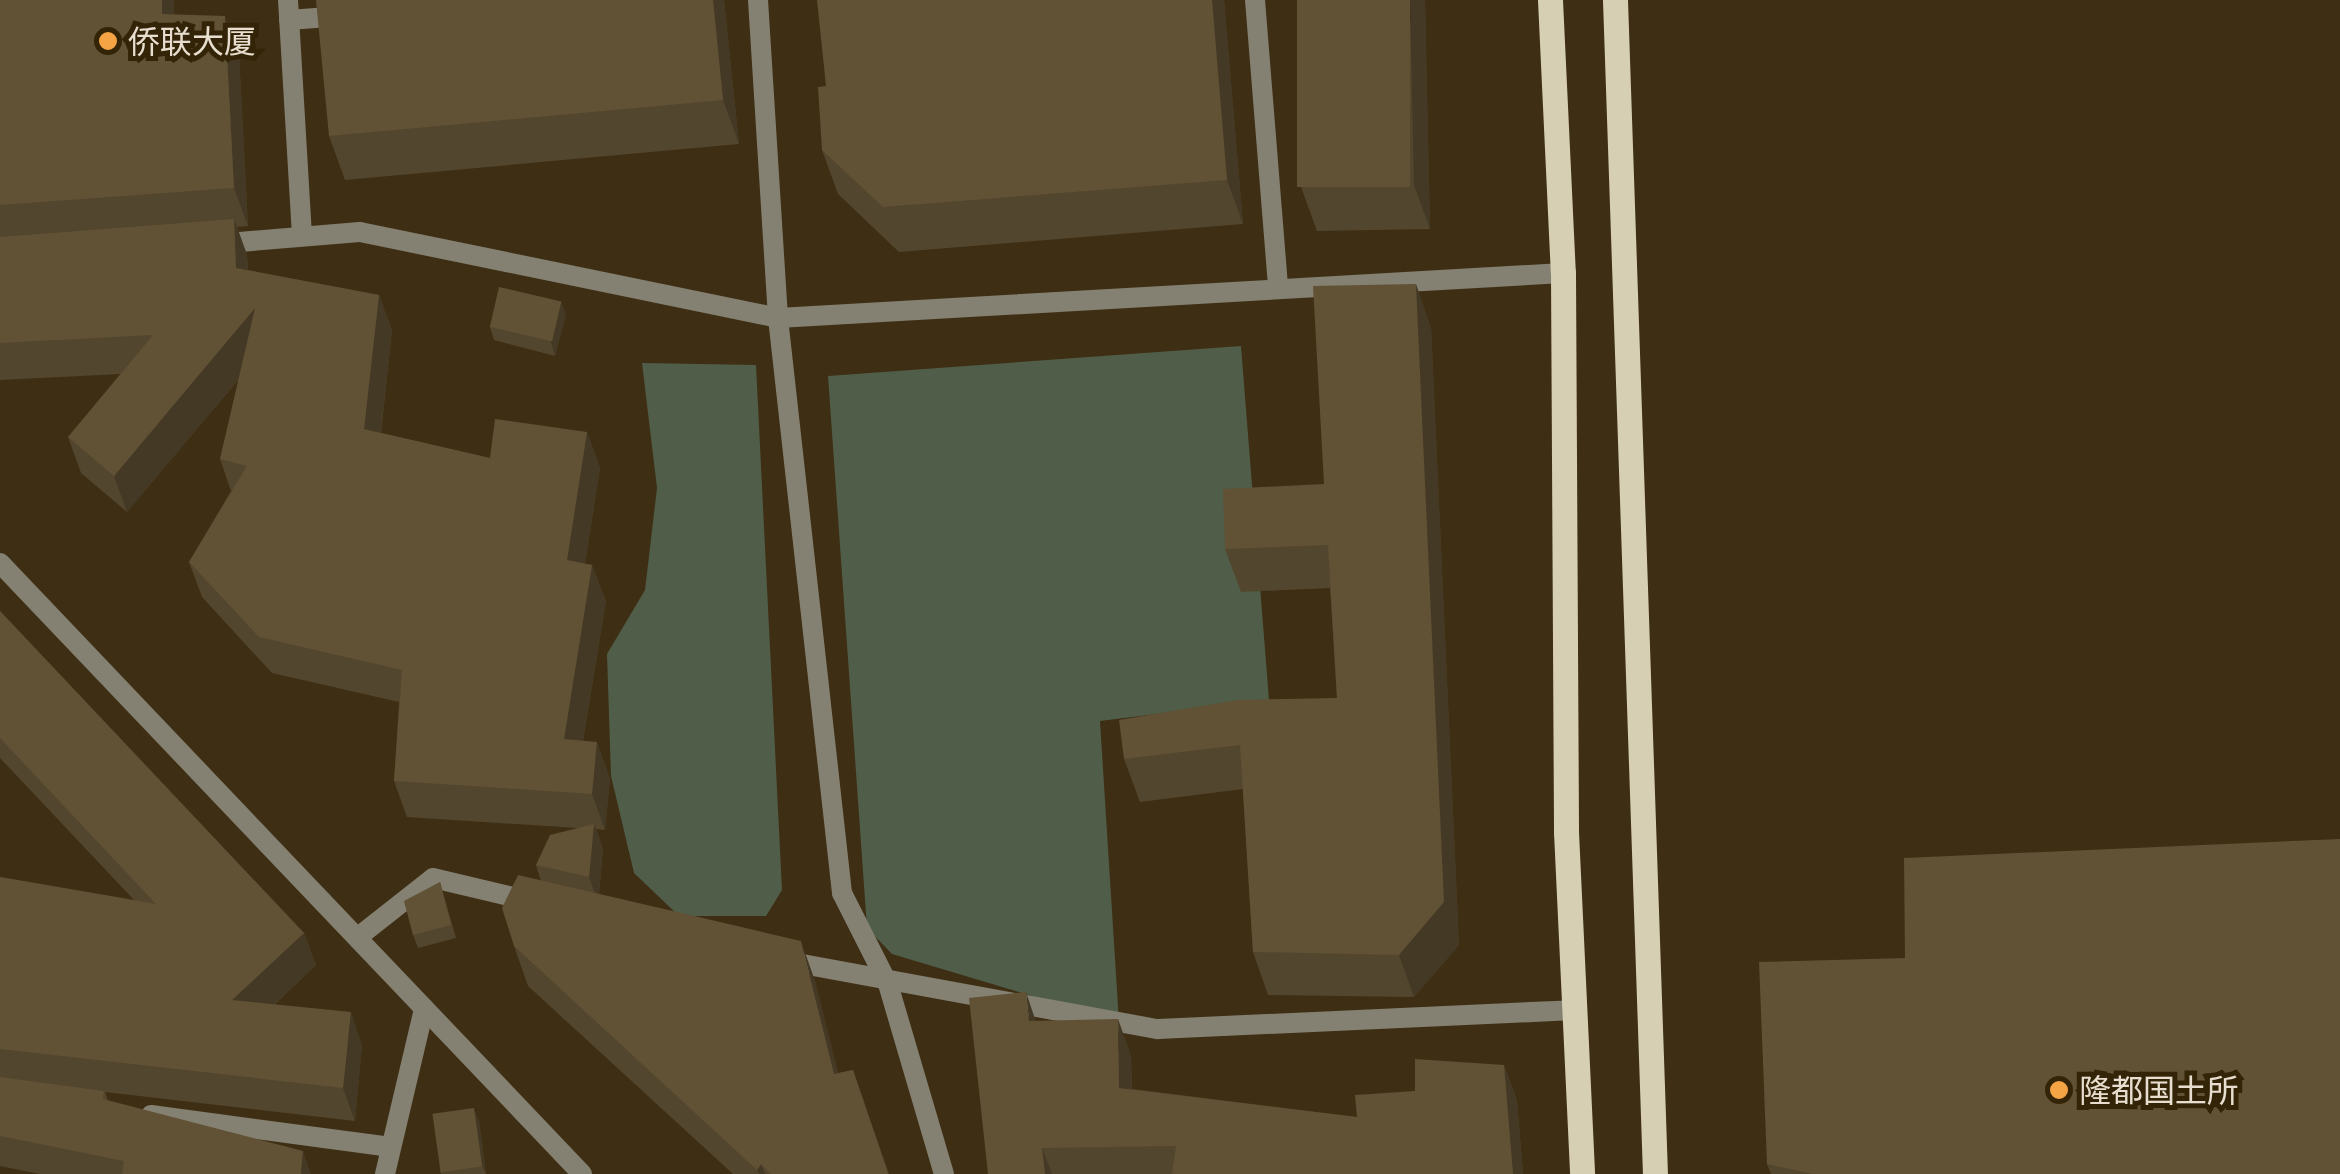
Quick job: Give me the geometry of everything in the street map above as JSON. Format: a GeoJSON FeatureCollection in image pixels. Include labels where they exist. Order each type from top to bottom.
{"type":"FeatureCollection","features":[{"type":"Feature","properties":{"kind":"main road"},"geometry":{"type":"LineString","coordinates":[[1550,0],[1563,273],[1574,1010],[1582,1174]]}},
{"type":"Feature","properties":{"kind":"main road"},"geometry":{"type":"LineString","coordinates":[[1615,0],[1655,1174]]}},
{"type":"Feature","properties":{"kind":"street"},"geometry":{"type":"LineString","coordinates":[[758,0],[778,318],[842,893],[888,984],[944,1174]]}},
{"type":"Feature","properties":{"kind":"street"},"geometry":{"type":"LineString","coordinates":[[1255,0],[1278,289]]}},
{"type":"Feature","properties":{"kind":"street"},"geometry":{"type":"LineString","coordinates":[[302,236],[288,10],[362,14]]}},
{"type":"Feature","properties":{"kind":"street"},"geometry":{"type":"LineString","coordinates":[[189,246],[360,232],[778,318],[1563,273]]}},
{"type":"Feature","properties":{"kind":"street"},"geometry":{"type":"LineString","coordinates":[[0,563],[582,1174]]}},
{"type":"Feature","properties":{"kind":"street"},"geometry":{"type":"LineString","coordinates":[[358,937],[433,878],[564,909]]}},
{"type":"Feature","properties":{"kind":"street"},"geometry":{"type":"LineString","coordinates":[[754,953],[888,984],[1158,1029],[1574,1010]]}},
{"type":"Feature","properties":{"kind":"street"},"geometry":{"type":"LineString","coordinates":[[385,1174],[424,1009]]}},
{"type":"Feature","properties":{"kind":"street"},"geometry":{"type":"LineString","coordinates":[[117,1110],[391,1147]]}},
{"type":"Feature","properties":{"kind":"green space"},"geometry":{"type":"Polygon","coordinates":[[[1241,346],[1269,700],[1100,721],[1119,1022],[892,954],[867,928],[828,376],[1241,346]]]}},
{"type":"Feature","properties":{"kind":"green space"},"geometry":{"type":"Polygon","coordinates":[[[642,363],[756,365],[782,890],[766,916],[679,916],[634,873],[611,776],[607,654],[645,590],[657,488],[642,363]]]}},
{"type":"Feature","properties":{"kind":"building"},"geometry":{"type":"Polygon","coordinates":[[[0,0],[162,0],[162,14],[225,16],[234,188],[0,205],[0,0]]]}},
{"type":"Feature","properties":{"kind":"building"},"geometry":{"type":"Polygon","coordinates":[[[316,0],[713,0],[723,100],[329,136],[316,0]]]}},
{"type":"Feature","properties":{"kind":"building"},"geometry":{"type":"Polygon","coordinates":[[[817,0],[1212,0],[1227,180],[883,207],[822,150],[818,87],[826,86],[817,0]]]}},
{"type":"Feature","properties":{"kind":"building"},"geometry":{"type":"Polygon","coordinates":[[[1297,0],[1410,0],[1410,187],[1297,187],[1297,0]]]}},
{"type":"Feature","properties":{"kind":"building"},"geometry":{"type":"Polygon","coordinates":[[[234,219],[236,268],[379,295],[364,429],[490,458],[495,419],[587,432],[567,560],[592,565],[564,739],[597,742],[592,794],[394,781],[402,670],[259,637],[189,562],[247,466],[220,459],[255,308],[114,476],[68,437],[153,335],[0,343],[0,237],[234,219]]]}},
{"type":"Feature","properties":{"kind":"building"},"geometry":{"type":"Polygon","coordinates":[[[1416,284],[1444,902],[1399,955],[1253,952],[1240,745],[1124,759],[1119,720],[1238,700],[1337,698],[1328,545],[1225,549],[1223,489],[1324,484],[1313,286],[1416,284]]]}},
{"type":"Feature","properties":{"kind":"building"},"geometry":{"type":"Polygon","coordinates":[[[499,287],[561,301],[552,341],[490,327],[499,287]]]}},
{"type":"Feature","properties":{"kind":"building"},"geometry":{"type":"Polygon","coordinates":[[[0,611],[304,933],[232,1000],[351,1012],[343,1088],[0,1049],[0,877],[156,904],[0,738],[0,611]]]}},
{"type":"Feature","properties":{"kind":"building"},"geometry":{"type":"Polygon","coordinates":[[[594,824],[589,877],[536,865],[550,835],[594,824]]]}},
{"type":"Feature","properties":{"kind":"building","name":"隆都国土所"},"geometry":{"type":"Polygon","coordinates":[[[2340,839],[2340,1174],[1813,1174],[1767,1164],[1759,962],[1905,958],[1904,858],[2340,839]]]}},
{"type":"Feature","properties":{"kind":"building"},"geometry":{"type":"Polygon","coordinates":[[[518,875],[801,941],[834,1074],[853,1070],[888,1174],[771,1174],[761,1164],[757,1170],[514,946],[502,908],[518,875]]]}},
{"type":"Feature","properties":{"kind":"building"},"geometry":{"type":"Polygon","coordinates":[[[440,882],[451,925],[413,935],[404,901],[440,882]]]}},
{"type":"Feature","properties":{"kind":"building"},"geometry":{"type":"Polygon","coordinates":[[[1026,992],[1029,1021],[1118,1019],[1119,1088],[1357,1117],[1355,1095],[1415,1091],[1415,1059],[1504,1065],[1513,1174],[1172,1174],[1176,1146],[1042,1148],[1045,1174],[988,1174],[969,998],[1026,992]]]}},
{"type":"Feature","properties":{"kind":"building"},"geometry":{"type":"Polygon","coordinates":[[[0,1077],[104,1091],[103,1099],[303,1151],[301,1174],[122,1174],[124,1161],[0,1136],[0,1077]]]}},
{"type":"Feature","properties":{"kind":"building"},"geometry":{"type":"Polygon","coordinates":[[[474,1108],[482,1166],[441,1172],[432,1114],[474,1108]]]}},
{"type":"Feature","properties":{"kind":"place","name":"侨联大厦"},"geometry":{"type":"Point","coordinates":[108,41]}},
{"type":"Feature","properties":{"kind":"place","name":"隆都国土所"},"geometry":{"type":"Point","coordinates":[2059,1090]}}]}
